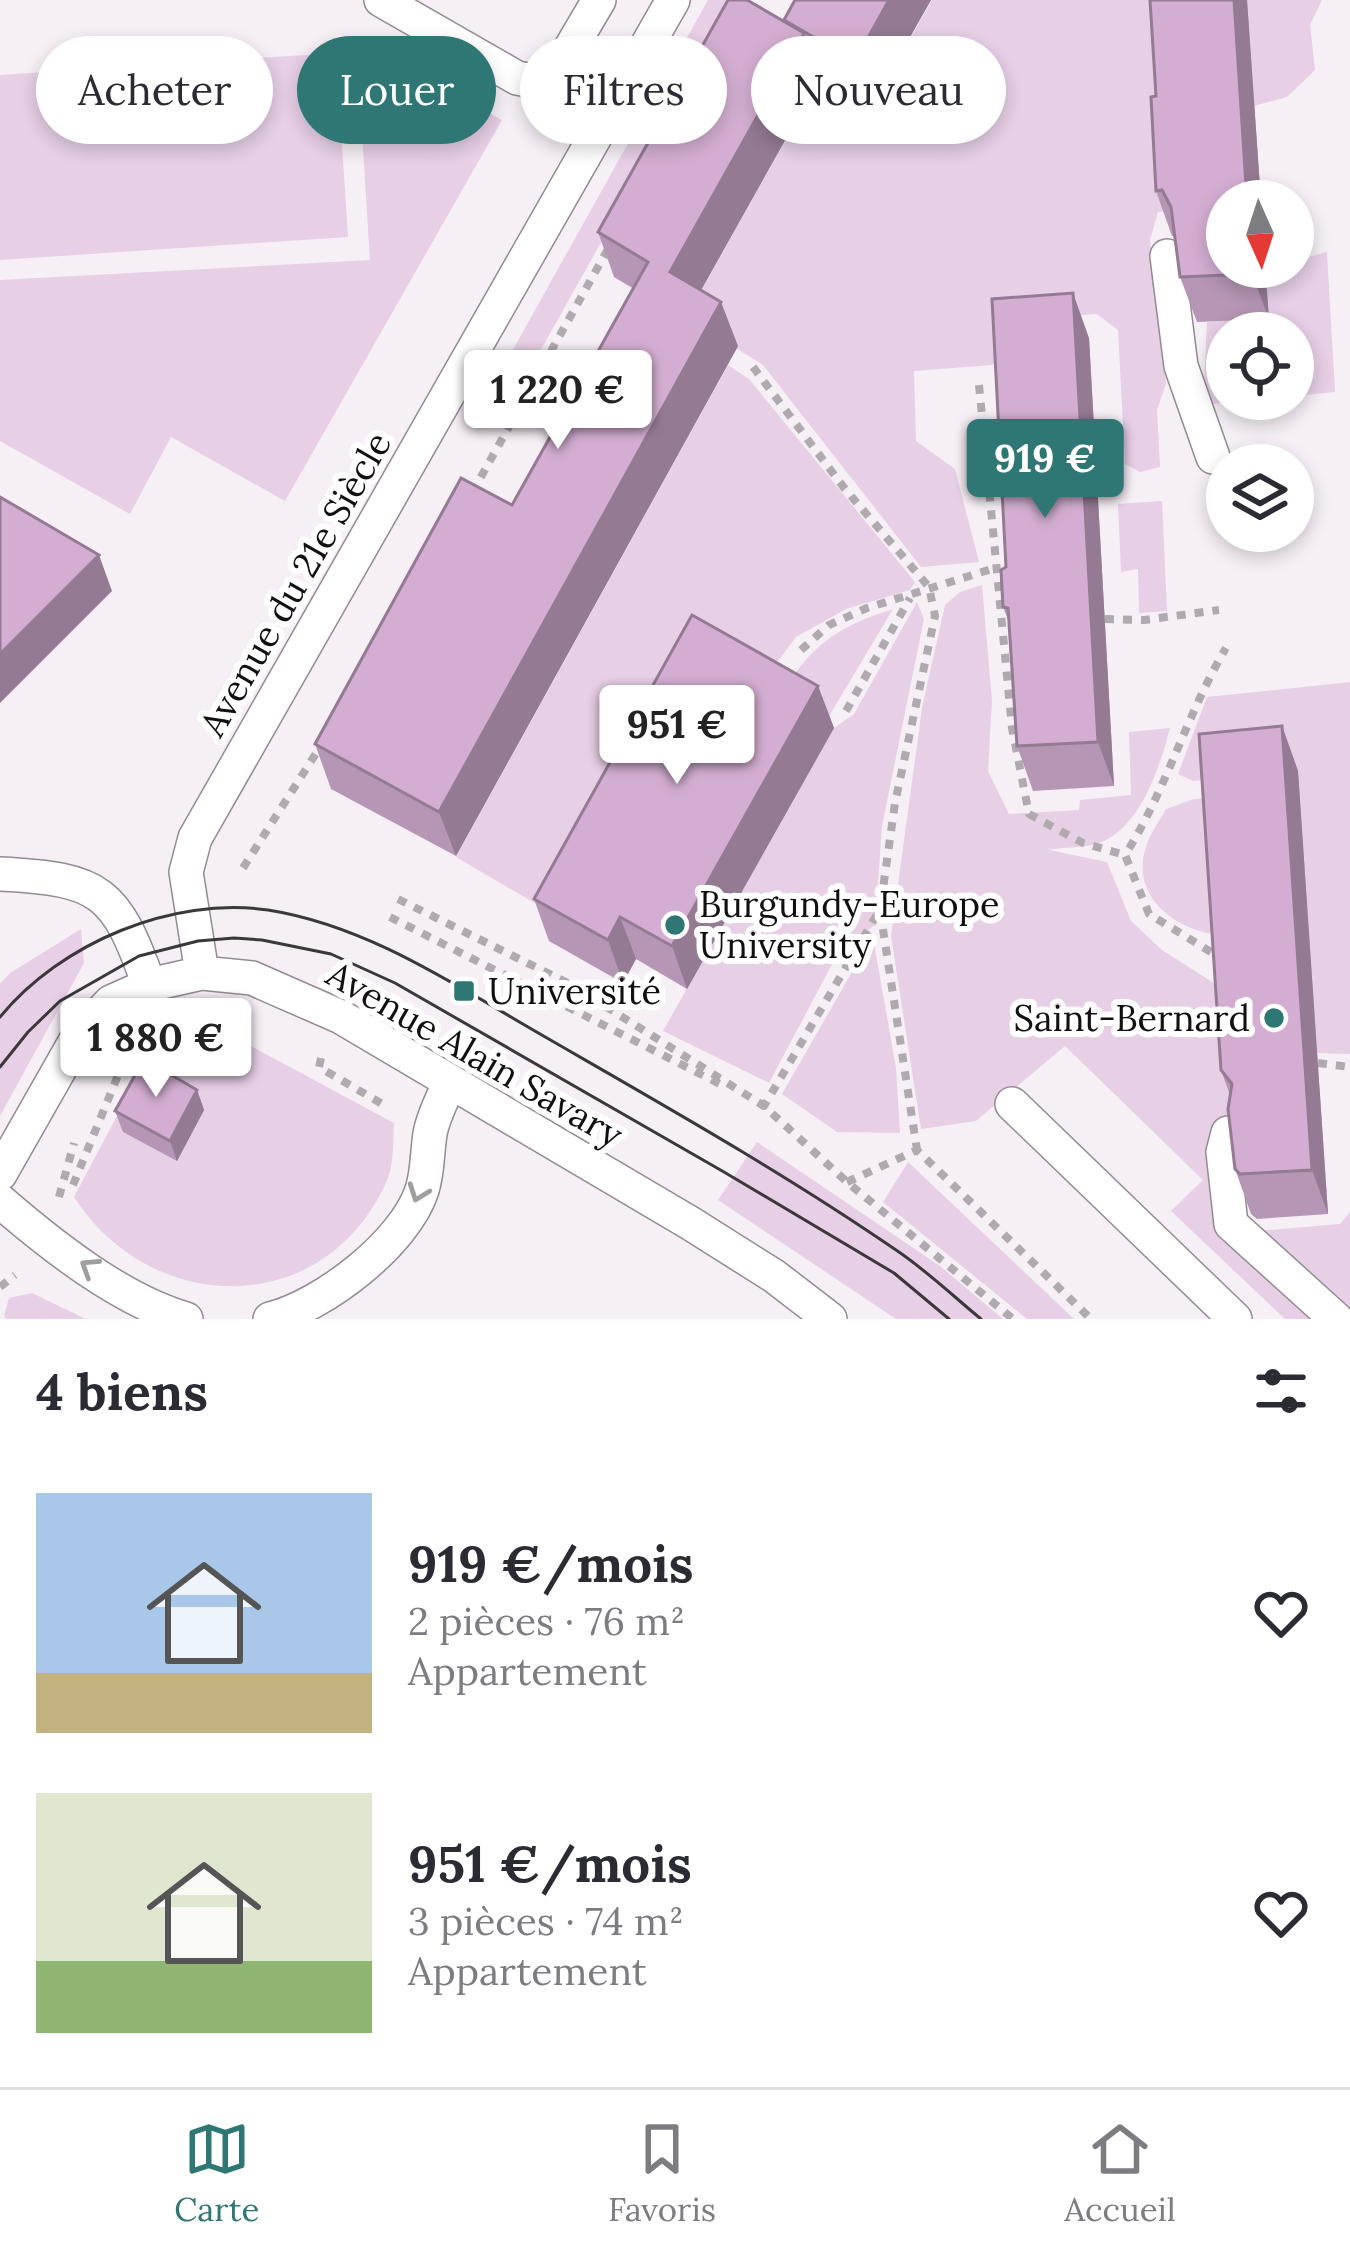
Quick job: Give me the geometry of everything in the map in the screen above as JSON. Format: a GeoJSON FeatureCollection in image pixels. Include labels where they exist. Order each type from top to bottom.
{"type":"FeatureCollection","features":[{"type":"Feature","properties":{"kind":"lane"},"geometry":{"type":"LineString","coordinates":[[382,0],[517,78],[538,82],[556,73],[599,0]]}},
{"type":"Feature","properties":{"kind":"lane","name":"Avenue du 21e Siècle"},"geometry":{"type":"LineString","coordinates":[[202,973],[186,872],[195,838],[673,0]]}},
{"type":"Feature","properties":{"kind":"lane"},"geometry":{"type":"LineString","coordinates":[[1167,256],[1180,366],[1209,444]]}},
{"type":"Feature","properties":{"kind":"lane"},"geometry":{"type":"LineString","coordinates":[[0,874],[76,883],[110,902],[129,928],[149,985]]}},
{"type":"Feature","properties":{"kind":"lane","name":"Avenue Alain Savary"},"geometry":{"type":"LineString","coordinates":[[0,1174],[80,1036],[111,1002],[149,985],[202,973],[251,978],[341,1017],[691,1222],[830,1319]]}},
{"type":"Feature","properties":{"kind":"lane"},"geometry":{"type":"LineString","coordinates":[[270,1319],[320,1298],[353,1275],[410,1215],[422,1192],[430,1130],[450,1082]]}},
{"type":"Feature","properties":{"kind":"lane"},"geometry":{"type":"LineString","coordinates":[[1012,1104],[1235,1319]]}},
{"type":"Feature","properties":{"kind":"lane"},"geometry":{"type":"LineString","coordinates":[[1228,1132],[1223,1152],[1231,1224],[1336,1319]]}},
{"type":"Feature","properties":{"kind":"lane"},"geometry":{"type":"LineString","coordinates":[[0,1201],[40,1235],[144,1304],[186,1319]]}},
{"type":"Feature","properties":{"kind":"path"},"geometry":{"type":"LineString","coordinates":[[466,503],[611,242]]}},
{"type":"Feature","properties":{"kind":"path"},"geometry":{"type":"LineString","coordinates":[[753,367],[845,489],[929,587],[935,616],[895,802],[880,910],[916,1150],[1091,1319]]}},
{"type":"Feature","properties":{"kind":"path"},"geometry":{"type":"LineString","coordinates":[[979,385],[1012,728],[1029,814],[1083,843],[1125,855]]}},
{"type":"Feature","properties":{"kind":"path"},"geometry":{"type":"LineString","coordinates":[[801,650],[829,626],[866,608],[996,568]]}},
{"type":"Feature","properties":{"kind":"path"},"geometry":{"type":"LineString","coordinates":[[846,711],[911,597]]}},
{"type":"Feature","properties":{"kind":"path"},"geometry":{"type":"LineString","coordinates":[[1105,619],[1144,620],[1219,610]]}},
{"type":"Feature","properties":{"kind":"path"},"geometry":{"type":"LineString","coordinates":[[1125,855],[1154,810],[1200,691],[1226,648]]}},
{"type":"Feature","properties":{"kind":"path"},"geometry":{"type":"LineString","coordinates":[[243,868],[332,728]]}},
{"type":"Feature","properties":{"kind":"path"},"geometry":{"type":"LineString","coordinates":[[1125,855],[1149,914],[1211,952]]}},
{"type":"Feature","properties":{"kind":"path"},"geometry":{"type":"LineString","coordinates":[[398,899],[570,983],[764,1106],[847,1182],[1013,1319]]}},
{"type":"Feature","properties":{"kind":"path"},"geometry":{"type":"LineString","coordinates":[[764,1106],[880,910]]}},
{"type":"Feature","properties":{"kind":"path"},"geometry":{"type":"LineString","coordinates":[[390,917],[764,1106]]}},
{"type":"Feature","properties":{"kind":"path"},"geometry":{"type":"LineString","coordinates":[[73,1185],[119,1073],[153,1026]]}},
{"type":"Feature","properties":{"kind":"path"},"geometry":{"type":"LineString","coordinates":[[305,1048],[322,1051],[319,1067],[384,1105]]}},
{"type":"Feature","properties":{"kind":"path"},"geometry":{"type":"LineString","coordinates":[[1318,1063],[1350,1066]]}},
{"type":"Feature","properties":{"kind":"path"},"geometry":{"type":"LineString","coordinates":[[40,1235],[62,1192],[80,1129]]}},
{"type":"Feature","properties":{"kind":"path"},"geometry":{"type":"LineString","coordinates":[[847,1182],[916,1150]]}},
{"type":"Feature","properties":{"kind":"path"},"geometry":{"type":"LineString","coordinates":[[0,1287],[15,1275]]}},
{"type":"Feature","properties":{"kind":"shaded area"},"geometry":{"type":"Polygon","coordinates":[[[708,0],[737,0],[717,36],[688,36],[708,0]]]}},
{"type":"Feature","properties":{"kind":"shaded area"},"geometry":{"type":"Polygon","coordinates":[[[932,0],[1164,0],[1178,211],[1158,212],[1150,240],[1166,384],[1157,410],[1160,467],[1140,472],[1125,464],[1118,330],[1097,314],[1006,320],[1001,358],[992,365],[914,371],[916,441],[955,469],[979,562],[921,567],[763,365],[686,317],[783,144],[1006,144],[1006,36],[912,36],[932,0]]]}},
{"type":"Feature","properties":{"kind":"shaded area"},"geometry":{"type":"Polygon","coordinates":[[[1247,0],[1322,0],[1310,25],[1315,70],[1287,97],[1254,106],[1247,0]]]}},
{"type":"Feature","properties":{"kind":"shaded area"},"geometry":{"type":"Polygon","coordinates":[[[297,56],[297,144],[342,144],[348,237],[0,260],[0,75],[36,73],[36,144],[273,144],[273,57],[297,56]]]}},
{"type":"Feature","properties":{"kind":"shaded area"},"geometry":{"type":"Polygon","coordinates":[[[363,144],[488,144],[285,501],[171,437],[130,514],[0,441],[0,280],[370,260],[363,144]]]}},
{"type":"Feature","properties":{"kind":"shaded area"},"geometry":{"type":"Polygon","coordinates":[[[628,144],[656,144],[502,419],[481,407],[628,144]]]}},
{"type":"Feature","properties":{"kind":"shaded area"},"geometry":{"type":"Polygon","coordinates":[[[1327,252],[1335,392],[1314,394],[1314,312],[1268,312],[1266,288],[1314,288],[1314,255],[1327,252]]]}},
{"type":"Feature","properties":{"kind":"shaded area"},"geometry":{"type":"Polygon","coordinates":[[[1206,343],[1206,405],[1203,405],[1206,343]]]}},
{"type":"Feature","properties":{"kind":"shaded area"},"geometry":{"type":"Polygon","coordinates":[[[728,365],[749,379],[915,582],[910,590],[846,609],[796,637],[760,685],[543,908],[456,857],[728,365]]]}},
{"type":"Feature","properties":{"kind":"shaded area"},"geometry":{"type":"Polygon","coordinates":[[[1162,501],[1167,611],[1139,613],[1138,569],[1121,572],[1118,504],[1162,501]]]}},
{"type":"Feature","properties":{"kind":"shaded area"},"geometry":{"type":"Polygon","coordinates":[[[982,585],[992,701],[988,771],[1009,814],[1079,810],[1080,800],[1131,795],[1129,732],[1170,728],[1154,779],[1124,826],[1096,844],[1049,850],[1107,862],[1131,921],[1162,950],[1231,994],[1236,1086],[1227,1231],[1321,1319],[1285,1319],[1171,1211],[1203,1180],[1065,1046],[976,1121],[921,1129],[891,936],[922,708],[945,605],[960,592],[982,585]]]}},
{"type":"Feature","properties":{"kind":"shaded area"},"geometry":{"type":"Polygon","coordinates":[[[917,602],[924,619],[882,826],[875,925],[839,951],[769,1083],[663,1031],[834,728],[854,714],[917,602]]]}},
{"type":"Feature","properties":{"kind":"shaded area"},"geometry":{"type":"Polygon","coordinates":[[[893,609],[825,723],[780,697],[802,664],[826,641],[893,609]]]}},
{"type":"Feature","properties":{"kind":"shaded area"},"geometry":{"type":"Polygon","coordinates":[[[1350,682],[1350,1054],[1317,1053],[1298,772],[1193,781],[1178,774],[1207,697],[1350,682]]]}},
{"type":"Feature","properties":{"kind":"shaded area"},"geometry":{"type":"Polygon","coordinates":[[[1217,798],[1219,935],[1186,926],[1159,907],[1144,879],[1143,862],[1166,809],[1194,799],[1217,798]]]}},
{"type":"Feature","properties":{"kind":"shaded area"},"geometry":{"type":"Polygon","coordinates":[[[81,929],[84,963],[0,1116],[0,984],[81,929]]]}},
{"type":"Feature","properties":{"kind":"shaded area"},"geometry":{"type":"Polygon","coordinates":[[[874,943],[896,1068],[900,1133],[837,1132],[782,1094],[864,951],[874,943]]]}},
{"type":"Feature","properties":{"kind":"shaded area"},"geometry":{"type":"Polygon","coordinates":[[[219,1029],[394,1123],[388,1178],[361,1224],[325,1258],[283,1278],[238,1286],[192,1282],[148,1265],[108,1237],[74,1197],[146,1061],[169,1041],[219,1029]]]}},
{"type":"Feature","properties":{"kind":"shaded area"},"geometry":{"type":"Polygon","coordinates":[[[757,1142],[940,1266],[1003,1319],[896,1319],[718,1200],[757,1142]]]}},
{"type":"Feature","properties":{"kind":"shaded area"},"geometry":{"type":"Polygon","coordinates":[[[908,1162],[1074,1319],[1027,1319],[883,1202],[908,1162]]]}},
{"type":"Feature","properties":{"kind":"shaded area"},"geometry":{"type":"Polygon","coordinates":[[[1350,1212],[1350,1316],[1257,1231],[1340,1224],[1350,1212]]]}},
{"type":"Feature","properties":{"kind":"shaded area"},"geometry":{"type":"Polygon","coordinates":[[[32,1293],[86,1319],[4,1316],[9,1298],[32,1293]]]}},
{"type":"Feature","properties":{"kind":"building"},"geometry":{"type":"Polygon","coordinates":[[[728,0],[747,0],[804,33],[751,36],[751,128],[670,272],[721,302],[439,812],[315,744],[461,478],[512,505],[648,262],[598,232],[647,144],[727,144],[727,36],[708,36],[728,0]]]}},
{"type":"Feature","properties":{"kind":"building"},"geometry":{"type":"Polygon","coordinates":[[[795,0],[889,0],[869,36],[812,36],[784,20],[795,0]]]}},
{"type":"Feature","properties":{"kind":"building"},"geometry":{"type":"Polygon","coordinates":[[[1150,0],[1234,0],[1246,180],[1206,180],[1206,276],[1180,277],[1171,207],[1162,190],[1156,191],[1151,97],[1156,96],[1150,0]]]}},
{"type":"Feature","properties":{"kind":"building"},"geometry":{"type":"Polygon","coordinates":[[[1073,293],[1098,742],[1017,746],[1008,608],[1003,607],[1001,570],[1006,567],[992,299],[1073,293]]]}},
{"type":"Feature","properties":{"kind":"building"},"geometry":{"type":"Polygon","coordinates":[[[0,497],[99,555],[0,654],[0,497]]]}},
{"type":"Feature","properties":{"kind":"building"},"geometry":{"type":"Polygon","coordinates":[[[692,615],[818,686],[672,946],[620,917],[608,940],[534,899],[692,615]]]}},
{"type":"Feature","properties":{"kind":"building","name":"Saint-Bernard"},"geometry":{"type":"Polygon","coordinates":[[[1282,726],[1312,1170],[1240,1174],[1235,1169],[1228,1109],[1232,1084],[1221,1070],[1199,734],[1282,726]]]}},
{"type":"Feature","properties":{"kind":"building"},"geometry":{"type":"Polygon","coordinates":[[[144,1059],[197,1090],[170,1141],[115,1111],[144,1059]]]}},
{"type":"Feature","properties":{"kind":"tram line"},"geometry":{"type":"LineString","coordinates":[[0,1017],[54,967],[121,930],[157,918],[231,908],[306,918],[413,961],[724,1141],[896,1250],[981,1319]]}},
{"type":"Feature","properties":{"kind":"tram line"},"geometry":{"type":"LineString","coordinates":[[0,1067],[60,1001],[139,956],[198,941],[234,938],[331,954],[395,983],[724,1172],[894,1273],[949,1319]]}},
{"type":"Feature","properties":{"kind":"place","name":"Burgundy-Europe University"},"geometry":{"type":"Point","coordinates":[675,925]}},
{"type":"Feature","properties":{"kind":"place","name":"Université"},"geometry":{"type":"Point","coordinates":[464,991]}},
{"type":"Feature","properties":{"kind":"place","name":"Saint-Bernard"},"geometry":{"type":"Point","coordinates":[1274,1018]}}]}
